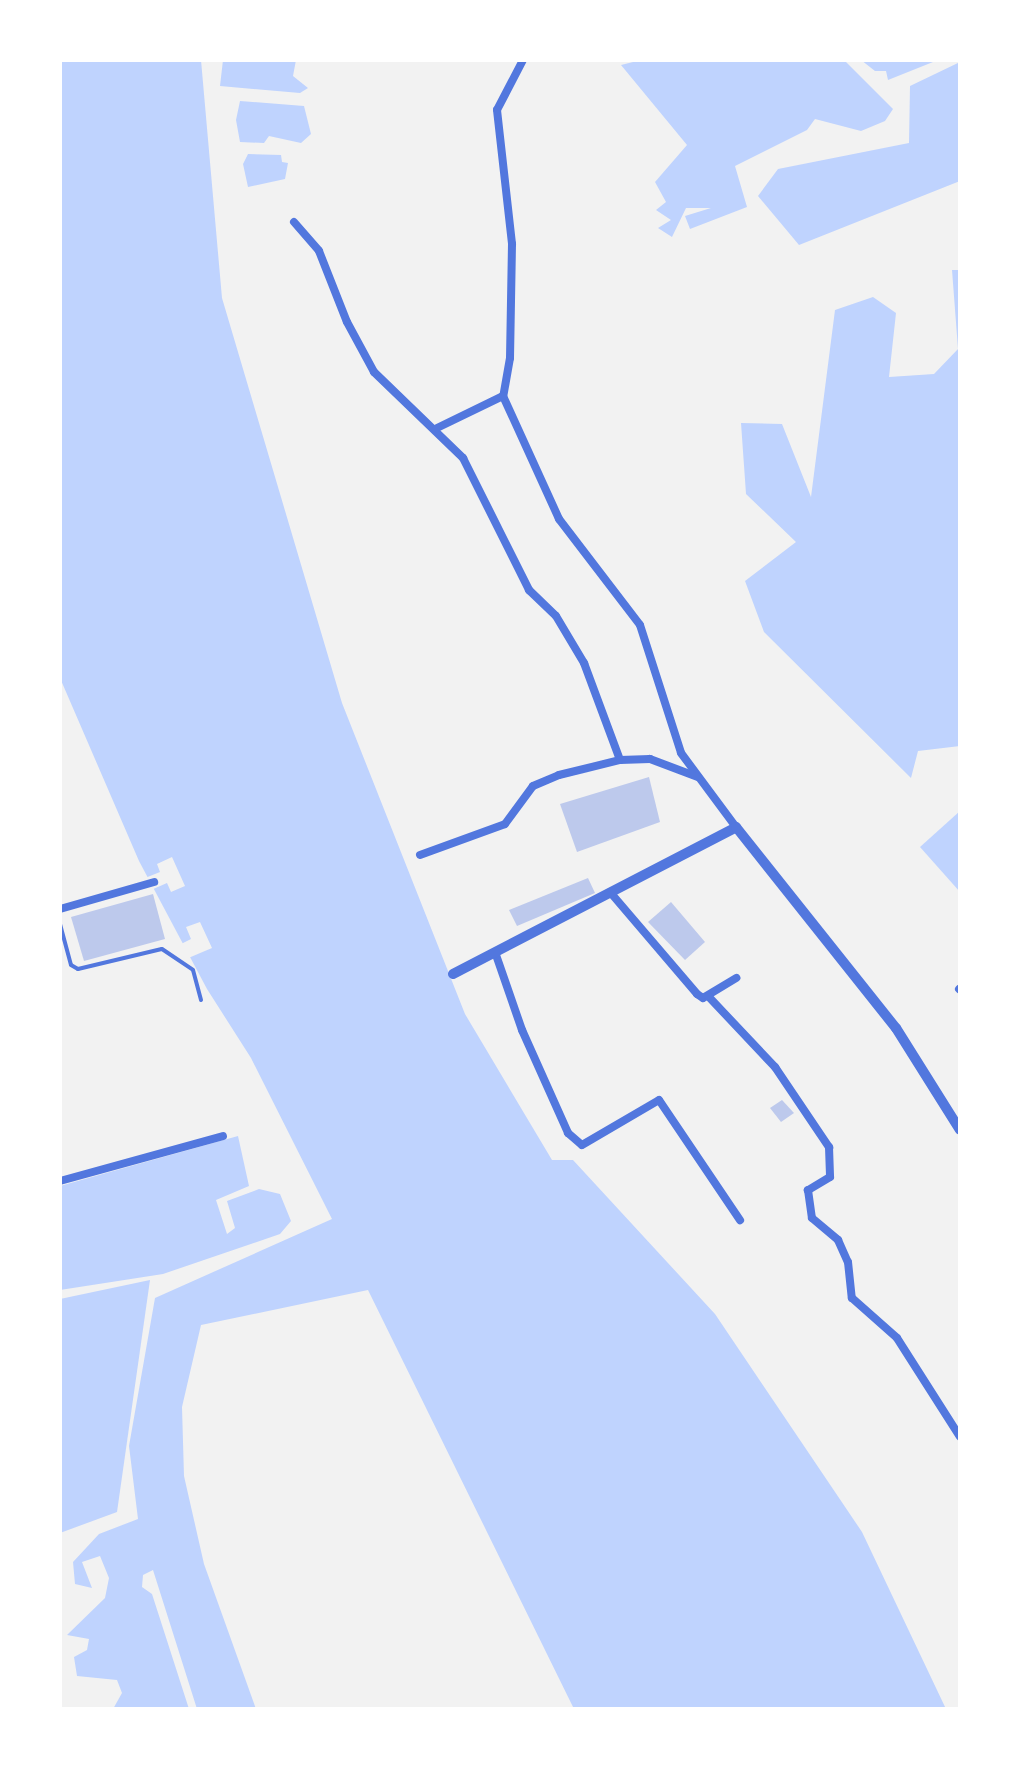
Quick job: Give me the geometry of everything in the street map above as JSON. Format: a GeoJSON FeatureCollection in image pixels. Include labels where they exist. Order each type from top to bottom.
{"type":"FeatureCollection","features":[{"type":"Feature","properties":{"kind":"street"},"geometry":{"type":"LineString","coordinates":[[523,60],[497,110],[512,244],[510,358],[503,396],[559,519],[640,625],[681,753],[896,1028],[960,1130]]}},
{"type":"Feature","properties":{"kind":"street"},"geometry":{"type":"LineString","coordinates":[[294,222],[319,251],[347,322],[374,372],[437,428],[463,458],[529,590],[556,616],[584,663],[620,760]]}},
{"type":"Feature","properties":{"kind":"street"},"geometry":{"type":"LineString","coordinates":[[437,428],[503,396]]}},
{"type":"Feature","properties":{"kind":"street"},"geometry":{"type":"LineString","coordinates":[[420,855],[505,824],[533,786],[620,760],[650,759],[698,777]]}},
{"type":"Feature","properties":{"kind":"street"},"geometry":{"type":"LineString","coordinates":[[453,974],[736,827]]}},
{"type":"Feature","properties":{"kind":"street"},"geometry":{"type":"LineString","coordinates":[[60,909],[154,882]]}},
{"type":"Feature","properties":{"kind":"street"},"geometry":{"type":"LineString","coordinates":[[610,892],[697,994],[708,996],[775,1067],[829,1147],[830,1177],[808,1190],[812,1218],[838,1240],[848,1262],[852,1298],[897,1338],[960,1437]]}},
{"type":"Feature","properties":{"kind":"street"},"geometry":{"type":"LineString","coordinates":[[495,952],[522,1030],[568,1133],[582,1145],[659,1100],[740,1220]]}},
{"type":"Feature","properties":{"kind":"street"},"geometry":{"type":"LineString","coordinates":[[708,996],[736,978]]}},
{"type":"Feature","properties":{"kind":"street"},"geometry":{"type":"LineString","coordinates":[[60,1181],[223,1136]]}},
{"type":"Feature","properties":{"kind":"lane"},"geometry":{"type":"LineString","coordinates":[[60,924],[71,965],[78,969],[162,949],[193,970],[201,1000]]}},
{"type":"Feature","properties":{"kind":"water"},"geometry":{"type":"Polygon","coordinates":[[[60,60],[201,60],[222,298],[342,703],[465,1014],[552,1160],[573,1160],[715,1314],[862,1532],[946,1709],[574,1709],[368,1290],[201,1325],[182,1407],[184,1476],[204,1564],[256,1709],[197,1709],[153,1570],[143,1575],[142,1587],[152,1594],[189,1709],[113,1709],[122,1693],[117,1680],[77,1676],[74,1657],[87,1650],[89,1639],[67,1635],[105,1598],[109,1578],[100,1556],[82,1562],[92,1588],[75,1584],[73,1562],[99,1534],[138,1519],[129,1446],[155,1298],[332,1219],[251,1058],[207,989],[139,861],[60,678],[60,60]]]}},
{"type":"Feature","properties":{"kind":"water"},"geometry":{"type":"Polygon","coordinates":[[[223,60],[296,60],[293,76],[308,88],[300,93],[220,86],[223,60]]]}},
{"type":"Feature","properties":{"kind":"water"},"geometry":{"type":"Polygon","coordinates":[[[641,60],[844,60],[893,109],[885,121],[861,131],[815,119],[807,130],[735,166],[747,207],[690,229],[685,216],[711,208],[686,208],[672,237],[658,228],[671,220],[656,210],[666,202],[655,182],[687,145],[621,65],[641,60]]]}},
{"type":"Feature","properties":{"kind":"water"},"geometry":{"type":"Polygon","coordinates":[[[861,60],[938,60],[888,80],[886,71],[875,71],[861,60]]]}},
{"type":"Feature","properties":{"kind":"water"},"geometry":{"type":"Polygon","coordinates":[[[960,62],[960,181],[799,245],[758,196],[778,169],[909,143],[910,86],[960,62]]]}},
{"type":"Feature","properties":{"kind":"water"},"geometry":{"type":"Polygon","coordinates":[[[240,101],[304,106],[311,134],[301,143],[269,136],[264,143],[240,142],[236,120],[240,101]]]}},
{"type":"Feature","properties":{"kind":"water"},"geometry":{"type":"Polygon","coordinates":[[[248,154],[281,155],[282,162],[288,163],[285,179],[248,187],[243,164],[248,154]]]}},
{"type":"Feature","properties":{"kind":"water"},"geometry":{"type":"Polygon","coordinates":[[[952,270],[960,270],[960,746],[918,751],[911,778],[764,632],[745,581],[796,542],[746,494],[741,423],[782,424],[811,497],[835,310],[873,297],[896,313],[889,377],[934,374],[958,349],[952,270]]]}},
{"type":"Feature","properties":{"kind":"water"},"geometry":{"type":"Polygon","coordinates":[[[960,811],[960,892],[920,847],[960,811]]]}},
{"type":"Feature","properties":{"kind":"water"},"geometry":{"type":"Polygon","coordinates":[[[238,1136],[249,1186],[216,1200],[227,1234],[235,1228],[227,1201],[259,1189],[280,1194],[291,1221],[280,1234],[163,1274],[60,1290],[60,1186],[238,1136]]]}},
{"type":"Feature","properties":{"kind":"water"},"geometry":{"type":"Polygon","coordinates":[[[150,1280],[117,1512],[60,1533],[60,1299],[150,1280]]]}},
{"type":"Feature","properties":{"kind":"pier"},"geometry":{"type":"Polygon","coordinates":[[[172,857],[185,886],[171,892],[167,883],[151,890],[145,878],[160,872],[157,864],[172,857]]]}},
{"type":"Feature","properties":{"kind":"pier"},"geometry":{"type":"Polygon","coordinates":[[[200,922],[212,948],[186,959],[179,945],[191,939],[186,927],[200,922]]]}},
{"type":"Feature","properties":{"kind":"building"},"geometry":{"type":"Polygon","coordinates":[[[649,777],[660,822],[577,852],[560,804],[649,777]]]}},
{"type":"Feature","properties":{"kind":"building"},"geometry":{"type":"Polygon","coordinates":[[[588,878],[595,893],[517,926],[509,910],[588,878]]]}},
{"type":"Feature","properties":{"kind":"building"},"geometry":{"type":"Polygon","coordinates":[[[153,894],[165,939],[84,961],[71,917],[153,894]]]}},
{"type":"Feature","properties":{"kind":"building"},"geometry":{"type":"Polygon","coordinates":[[[671,902],[705,942],[685,960],[648,922],[671,902]]]}},
{"type":"Feature","properties":{"kind":"building"},"geometry":{"type":"Polygon","coordinates":[[[782,1100],[794,1113],[781,1122],[770,1108],[782,1100]]]}}]}
